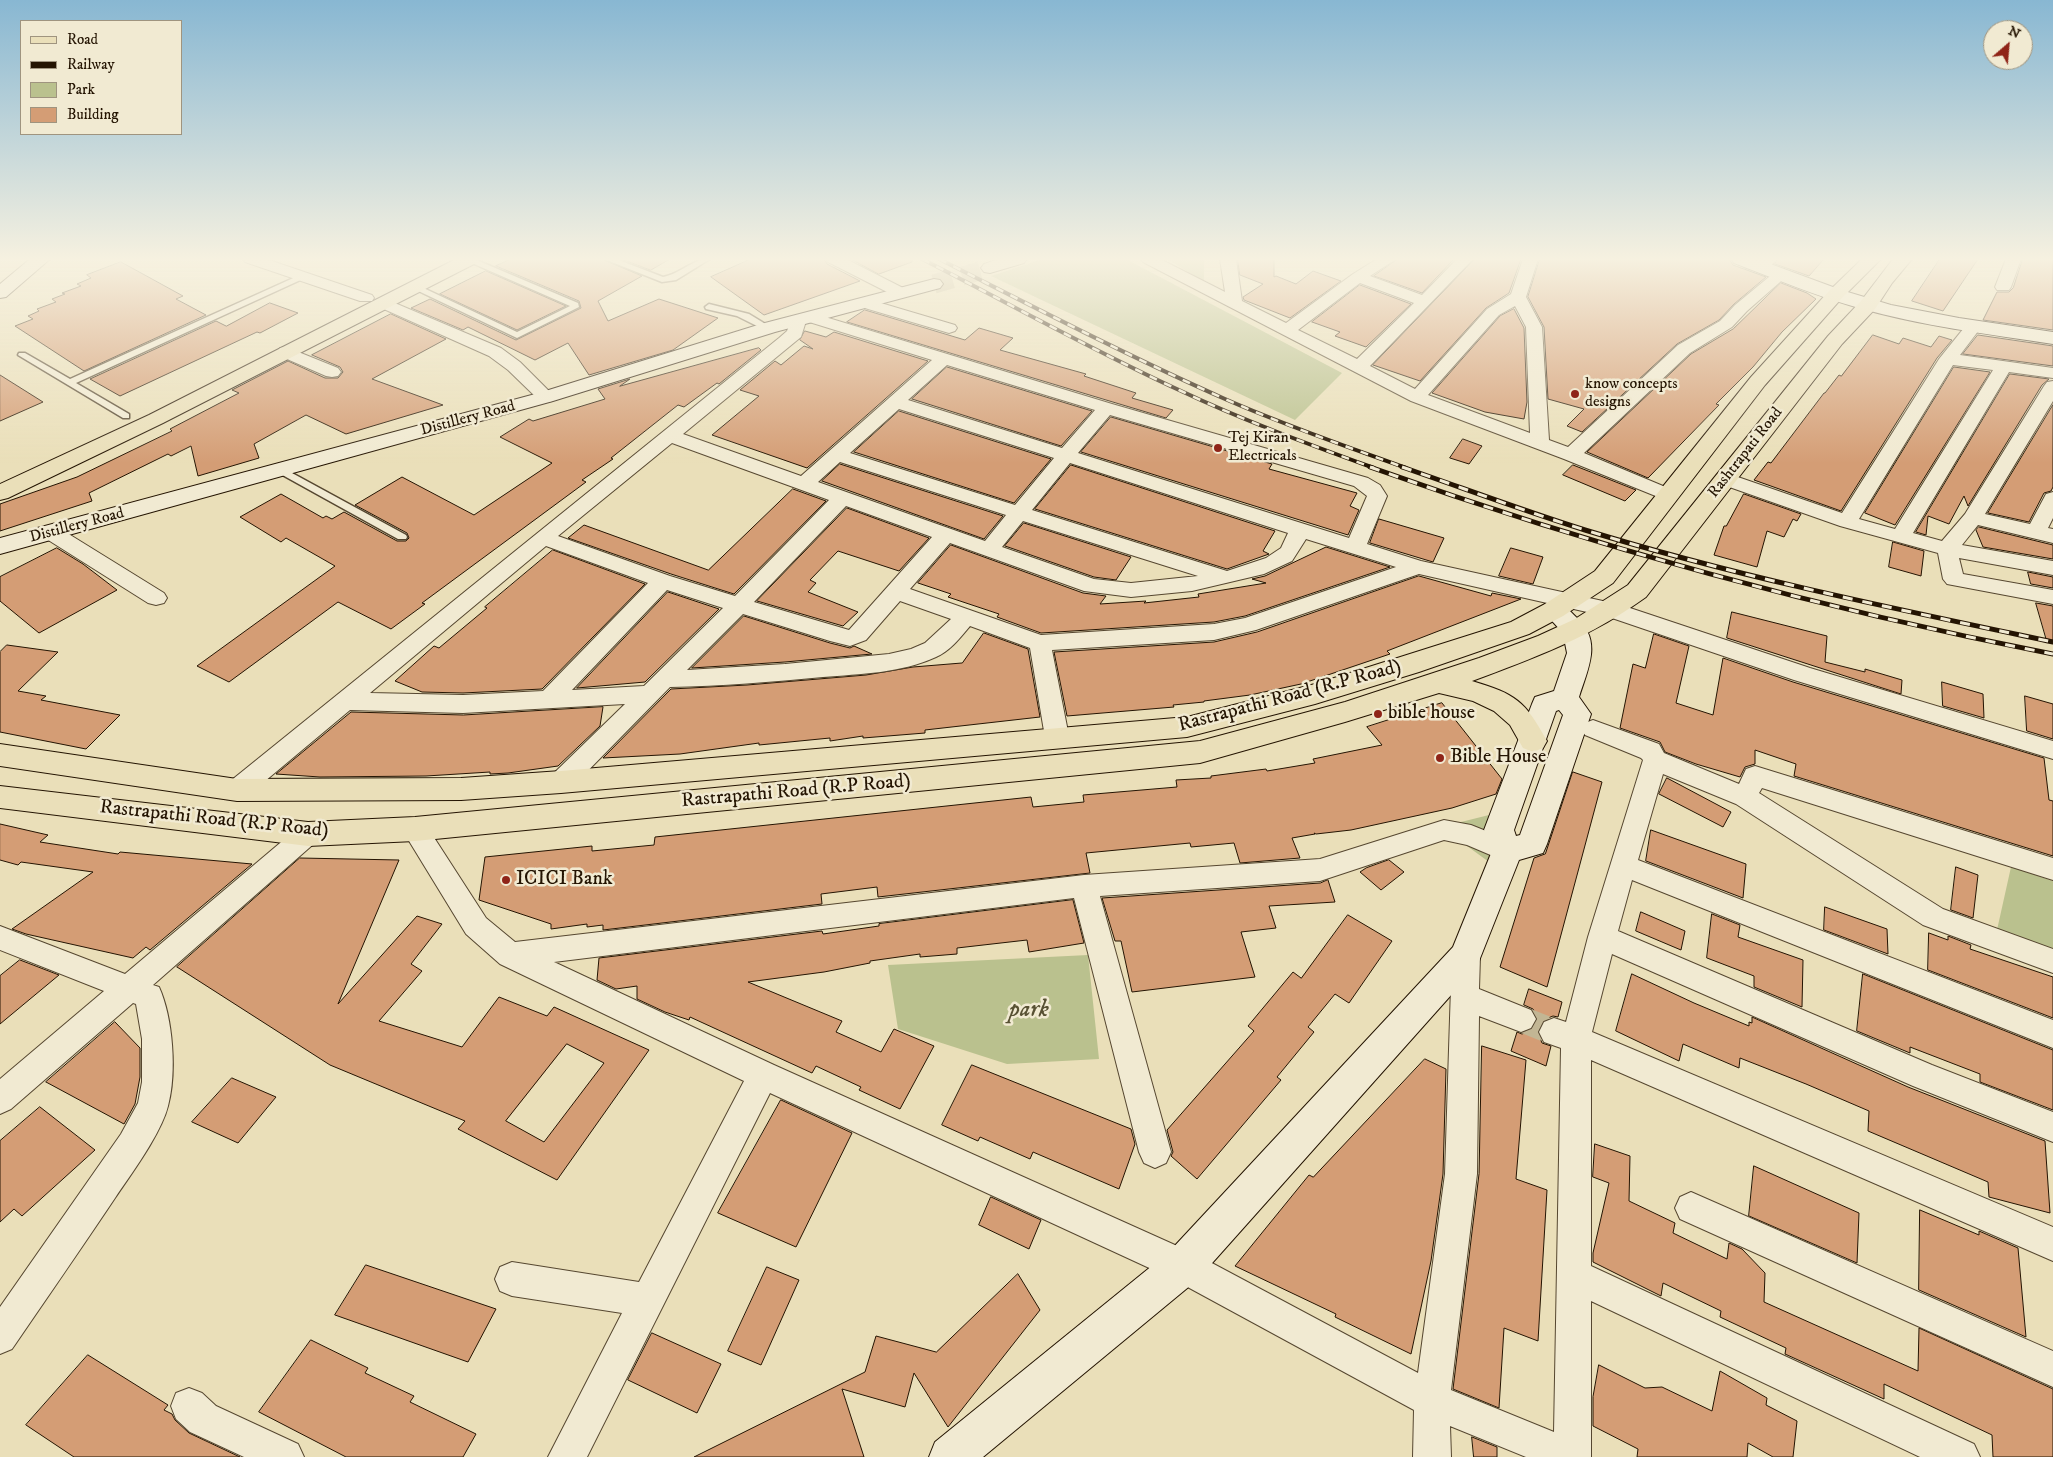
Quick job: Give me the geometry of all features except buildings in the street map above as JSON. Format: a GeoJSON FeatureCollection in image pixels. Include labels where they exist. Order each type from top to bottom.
{"type":"FeatureCollection","features":[{"type":"Feature","properties":{"kind":"main road"},"geometry":{"type":"LineString","coordinates":[[0,474],[318,327]]}},
{"type":"Feature","properties":{"kind":"main road"},"geometry":{"type":"LineString","coordinates":[[0,493],[156,419],[286,352],[329,327]]}},
{"type":"Feature","properties":{"kind":"main road","name":"Rashtrapati Road"},"geometry":{"type":"LineString","coordinates":[[1562,605],[1604,577],[1648,524],[1668,495],[1758,381],[1806,327]]}},
{"type":"Feature","properties":{"kind":"main road","name":"Rashtrapati Road"},"geometry":{"type":"LineString","coordinates":[[1575,630],[1613,610],[1637,591],[1834,340],[1847,327]]}},
{"type":"Feature","properties":{"kind":"main road","name":"Rastrapathi Road (R.P Road)"},"geometry":{"type":"LineString","coordinates":[[0,754],[237,790],[461,789],[561,782],[1187,727],[1315,694],[1410,665],[1520,628],[1562,605]]}},
{"type":"Feature","properties":{"kind":"main road","name":"Rastrapathi Road (R.P Road)"},"geometry":{"type":"LineString","coordinates":[[0,797],[308,834],[416,829],[1200,752],[1325,720],[1439,683],[1575,630]]}},
{"type":"Feature","properties":{"kind":"main road"},"geometry":{"type":"LineString","coordinates":[[1439,683],[1466,688],[1496,699],[1519,717],[1533,742]]}},
{"type":"Feature","properties":{"kind":"street"},"geometry":{"type":"LineString","coordinates":[[436,327],[495,352],[514,366],[546,397]]}},
{"type":"Feature","properties":{"kind":"street","name":"Distillery Road"},"geometry":{"type":"LineString","coordinates":[[0,546],[546,397],[772,327]]}},
{"type":"Feature","properties":{"kind":"street"},"geometry":{"type":"LineString","coordinates":[[237,790],[543,538],[786,342],[799,327]]}},
{"type":"Feature","properties":{"kind":"street"},"geometry":{"type":"LineString","coordinates":[[833,327],[1367,485],[1377,496],[1355,547]]}},
{"type":"Feature","properties":{"kind":"street"},"geometry":{"type":"LineString","coordinates":[[1278,327],[1417,397],[1571,455],[1668,495]]}},
{"type":"Feature","properties":{"kind":"street"},"geometry":{"type":"LineString","coordinates":[[1286,331],[1291,327]]}},
{"type":"Feature","properties":{"kind":"street"},"geometry":{"type":"LineString","coordinates":[[1358,368],[1398,327]]}},
{"type":"Feature","properties":{"kind":"street"},"geometry":{"type":"LineString","coordinates":[[1417,397],[1480,327]]}},
{"type":"Feature","properties":{"kind":"street"},"geometry":{"type":"LineString","coordinates":[[1534,327],[1540,443]]}},
{"type":"Feature","properties":{"kind":"street"},"geometry":{"type":"LineString","coordinates":[[1571,455],[1684,349],[1721,327]]}},
{"type":"Feature","properties":{"kind":"street"},"geometry":{"type":"LineString","coordinates":[[1847,522],[1948,359],[1972,327]]}},
{"type":"Feature","properties":{"kind":"street"},"geometry":{"type":"LineString","coordinates":[[1980,327],[2053,338]]}},
{"type":"Feature","properties":{"kind":"street"},"geometry":{"type":"LineString","coordinates":[[286,352],[332,372]]}},
{"type":"Feature","properties":{"kind":"street"},"geometry":{"type":"LineString","coordinates":[[804,484],[944,359]]}},
{"type":"Feature","properties":{"kind":"street"},"geometry":{"type":"LineString","coordinates":[[1948,359],[2053,372]]}},
{"type":"Feature","properties":{"kind":"street"},"geometry":{"type":"LineString","coordinates":[[1901,536],[2004,366]]}},
{"type":"Feature","properties":{"kind":"street"},"geometry":{"type":"LineString","coordinates":[[1947,548],[1973,518],[2053,386]]}},
{"type":"Feature","properties":{"kind":"street"},"geometry":{"type":"LineString","coordinates":[[896,402],[1418,567],[1562,605],[1613,610],[1802,674],[2053,750]]}},
{"type":"Feature","properties":{"kind":"street"},"geometry":{"type":"LineString","coordinates":[[990,549],[1106,408]]}},
{"type":"Feature","properties":{"kind":"street"},"geometry":{"type":"LineString","coordinates":[[670,436],[1091,586],[1117,590],[1137,590],[1228,578],[1273,565],[1292,550],[1299,530]]}},
{"type":"Feature","properties":{"kind":"street"},"geometry":{"type":"LineString","coordinates":[[836,455],[1019,514],[1228,578]]}},
{"type":"Feature","properties":{"kind":"street"},"geometry":{"type":"LineString","coordinates":[[1725,479],[1847,522],[1947,548],[2053,568]]}},
{"type":"Feature","properties":{"kind":"street"},"geometry":{"type":"LineString","coordinates":[[561,782],[739,605],[842,498]]}},
{"type":"Feature","properties":{"kind":"street"},"geometry":{"type":"LineString","coordinates":[[1973,518],[2044,534],[2053,498]]}},
{"type":"Feature","properties":{"kind":"street"},"geometry":{"type":"LineString","coordinates":[[52,533],[156,598]]}},
{"type":"Feature","properties":{"kind":"street"},"geometry":{"type":"LineString","coordinates":[[543,538],[663,581],[838,636],[850,638],[858,635],[946,534]]}},
{"type":"Feature","properties":{"kind":"street"},"geometry":{"type":"LineString","coordinates":[[1947,548],[1954,578],[2053,597]]}},
{"type":"Feature","properties":{"kind":"street"},"geometry":{"type":"LineString","coordinates":[[896,592],[1040,643],[1214,632],[1248,625],[1418,567]]}},
{"type":"Feature","properties":{"kind":"street"},"geometry":{"type":"LineString","coordinates":[[549,699],[663,581]]}},
{"type":"Feature","properties":{"kind":"street"},"geometry":{"type":"LineString","coordinates":[[1562,605],[1575,630],[1580,653],[1566,698]]}},
{"type":"Feature","properties":{"kind":"street"},"geometry":{"type":"LineString","coordinates":[[345,701],[463,704],[549,699],[862,665],[928,652],[941,644],[966,616]]}},
{"type":"Feature","properties":{"kind":"street"},"geometry":{"type":"LineString","coordinates":[[1040,643],[1057,737]]}},
{"type":"Feature","properties":{"kind":"street"},"geometry":{"type":"LineString","coordinates":[[1432,1457],[1432,1400],[1460,1174],[1466,956],[1507,851],[1499,830],[1533,742],[1545,704],[1566,698]]}},
{"type":"Feature","properties":{"kind":"street"},"geometry":{"type":"LineString","coordinates":[[510,955],[1084,886],[1320,870],[1444,830],[1471,836],[1507,851],[1532,844],[1578,714],[1566,698]]}},
{"type":"Feature","properties":{"kind":"street"},"geometry":{"type":"LineString","coordinates":[[416,829],[476,926],[510,955],[763,1075],[1183,1266],[1432,1400],[1571,1457],[1575,1276],[1565,1036],[1602,937],[1654,760],[1650,751],[1593,729]]}},
{"type":"Feature","properties":{"kind":"street"},"geometry":{"type":"LineString","coordinates":[[1654,760],[1745,797],[1932,917],[2053,961]]}},
{"type":"Feature","properties":{"kind":"street"},"geometry":{"type":"LineString","coordinates":[[1745,797],[1755,776],[2053,869]]}},
{"type":"Feature","properties":{"kind":"street"},"geometry":{"type":"LineString","coordinates":[[0,1099],[308,834]]}},
{"type":"Feature","properties":{"kind":"street"},"geometry":{"type":"LineString","coordinates":[[1623,865],[2053,1034]]}},
{"type":"Feature","properties":{"kind":"street"},"geometry":{"type":"LineString","coordinates":[[1084,886],[1155,1152]]}},
{"type":"Feature","properties":{"kind":"street"},"geometry":{"type":"LineString","coordinates":[[1602,937],[1924,1076],[2053,1127]]}},
{"type":"Feature","properties":{"kind":"street"},"geometry":{"type":"LineString","coordinates":[[0,938],[131,987],[150,996],[157,1039],[157,1082],[153,1107],[132,1146],[0,1337]]}},
{"type":"Feature","properties":{"kind":"street"},"geometry":{"type":"LineString","coordinates":[[950,1457],[1183,1266],[1466,956]]}},
{"type":"Feature","properties":{"kind":"street"},"geometry":{"type":"LineString","coordinates":[[1465,997],[1521,1019]]}},
{"type":"Feature","properties":{"kind":"street"},"geometry":{"type":"LineString","coordinates":[[1565,1036],[2053,1244]]}},
{"type":"Feature","properties":{"kind":"street"},"geometry":{"type":"LineString","coordinates":[[567,1457],[763,1075]]}},
{"type":"Feature","properties":{"kind":"street"},"geometry":{"type":"LineString","coordinates":[[1691,1208],[2053,1369]]}},
{"type":"Feature","properties":{"kind":"street"},"geometry":{"type":"LineString","coordinates":[[1575,1276],[1961,1457]]}},
{"type":"Feature","properties":{"kind":"street"},"geometry":{"type":"LineString","coordinates":[[512,1279],[648,1300]]}},
{"type":"Feature","properties":{"kind":"street"},"geometry":{"type":"LineString","coordinates":[[190,1406],[203,1419],[285,1457]]}},
{"type":"Feature","properties":{"kind":"lane"},"geometry":{"type":"LineString","coordinates":[[69,383],[193,327]]}},
{"type":"Feature","properties":{"kind":"lane"},"geometry":{"type":"LineString","coordinates":[[501,327],[518,335],[534,327]]}},
{"type":"Feature","properties":{"kind":"lane"},"geometry":{"type":"LineString","coordinates":[[22,355],[126,416]]}},
{"type":"Feature","properties":{"kind":"lane"},"geometry":{"type":"LineString","coordinates":[[281,470],[402,537]]}},
{"type":"Feature","properties":{"kind":"green space"},"geometry":{"type":"Polygon","coordinates":[[[1099,327],[1255,327],[1342,373],[1295,420],[1099,327]]]}},
{"type":"Feature","properties":{"kind":"green space"},"geometry":{"type":"Polygon","coordinates":[[[1505,811],[1489,862],[1441,827],[1505,811]]]}},
{"type":"Feature","properties":{"kind":"green space"},"geometry":{"type":"Polygon","coordinates":[[[2011,867],[2053,881],[2053,949],[1997,930],[2011,867]]]}},
{"type":"Feature","properties":{"kind":"green space","name":"park"},"geometry":{"type":"Polygon","coordinates":[[[1088,955],[1099,1059],[1007,1064],[898,1029],[888,965],[1088,955]]]}},
{"type":"Feature","properties":{"kind":"tunnel"},"geometry":{"type":"LineString","coordinates":[[1521,1019],[1554,1032]]}},
{"type":"Feature","properties":{"kind":"railway"},"geometry":{"type":"LineString","coordinates":[[1052,327],[1147,375],[1251,422],[1374,468]]}},
{"type":"Feature","properties":{"kind":"railway"},"geometry":{"type":"LineString","coordinates":[[1074,327],[1247,409],[1406,468]]}},
{"type":"Feature","properties":{"kind":"railway"},"geometry":{"type":"LineString","coordinates":[[1370,467],[1538,523],[1708,573],[1880,617],[2053,654]]}},
{"type":"Feature","properties":{"kind":"railway"},"geometry":{"type":"LineString","coordinates":[[1402,467],[1562,523],[1701,563],[1818,591],[2053,642]]}},
{"type":"Feature","properties":{"kind":"place","name":"know concepts designs"},"geometry":{"type":"Point","coordinates":[1575,394]}},
{"type":"Feature","properties":{"kind":"place","name":"Tej Kiran Electricals"},"geometry":{"type":"Point","coordinates":[1218,448]}},
{"type":"Feature","properties":{"kind":"place","name":"bible house"},"geometry":{"type":"Point","coordinates":[1378,714]}},
{"type":"Feature","properties":{"kind":"place","name":"Bible House"},"geometry":{"type":"Point","coordinates":[1440,758]}},
{"type":"Feature","properties":{"kind":"place","name":"ICICI Bank"},"geometry":{"type":"Point","coordinates":[506,880]}}]}
